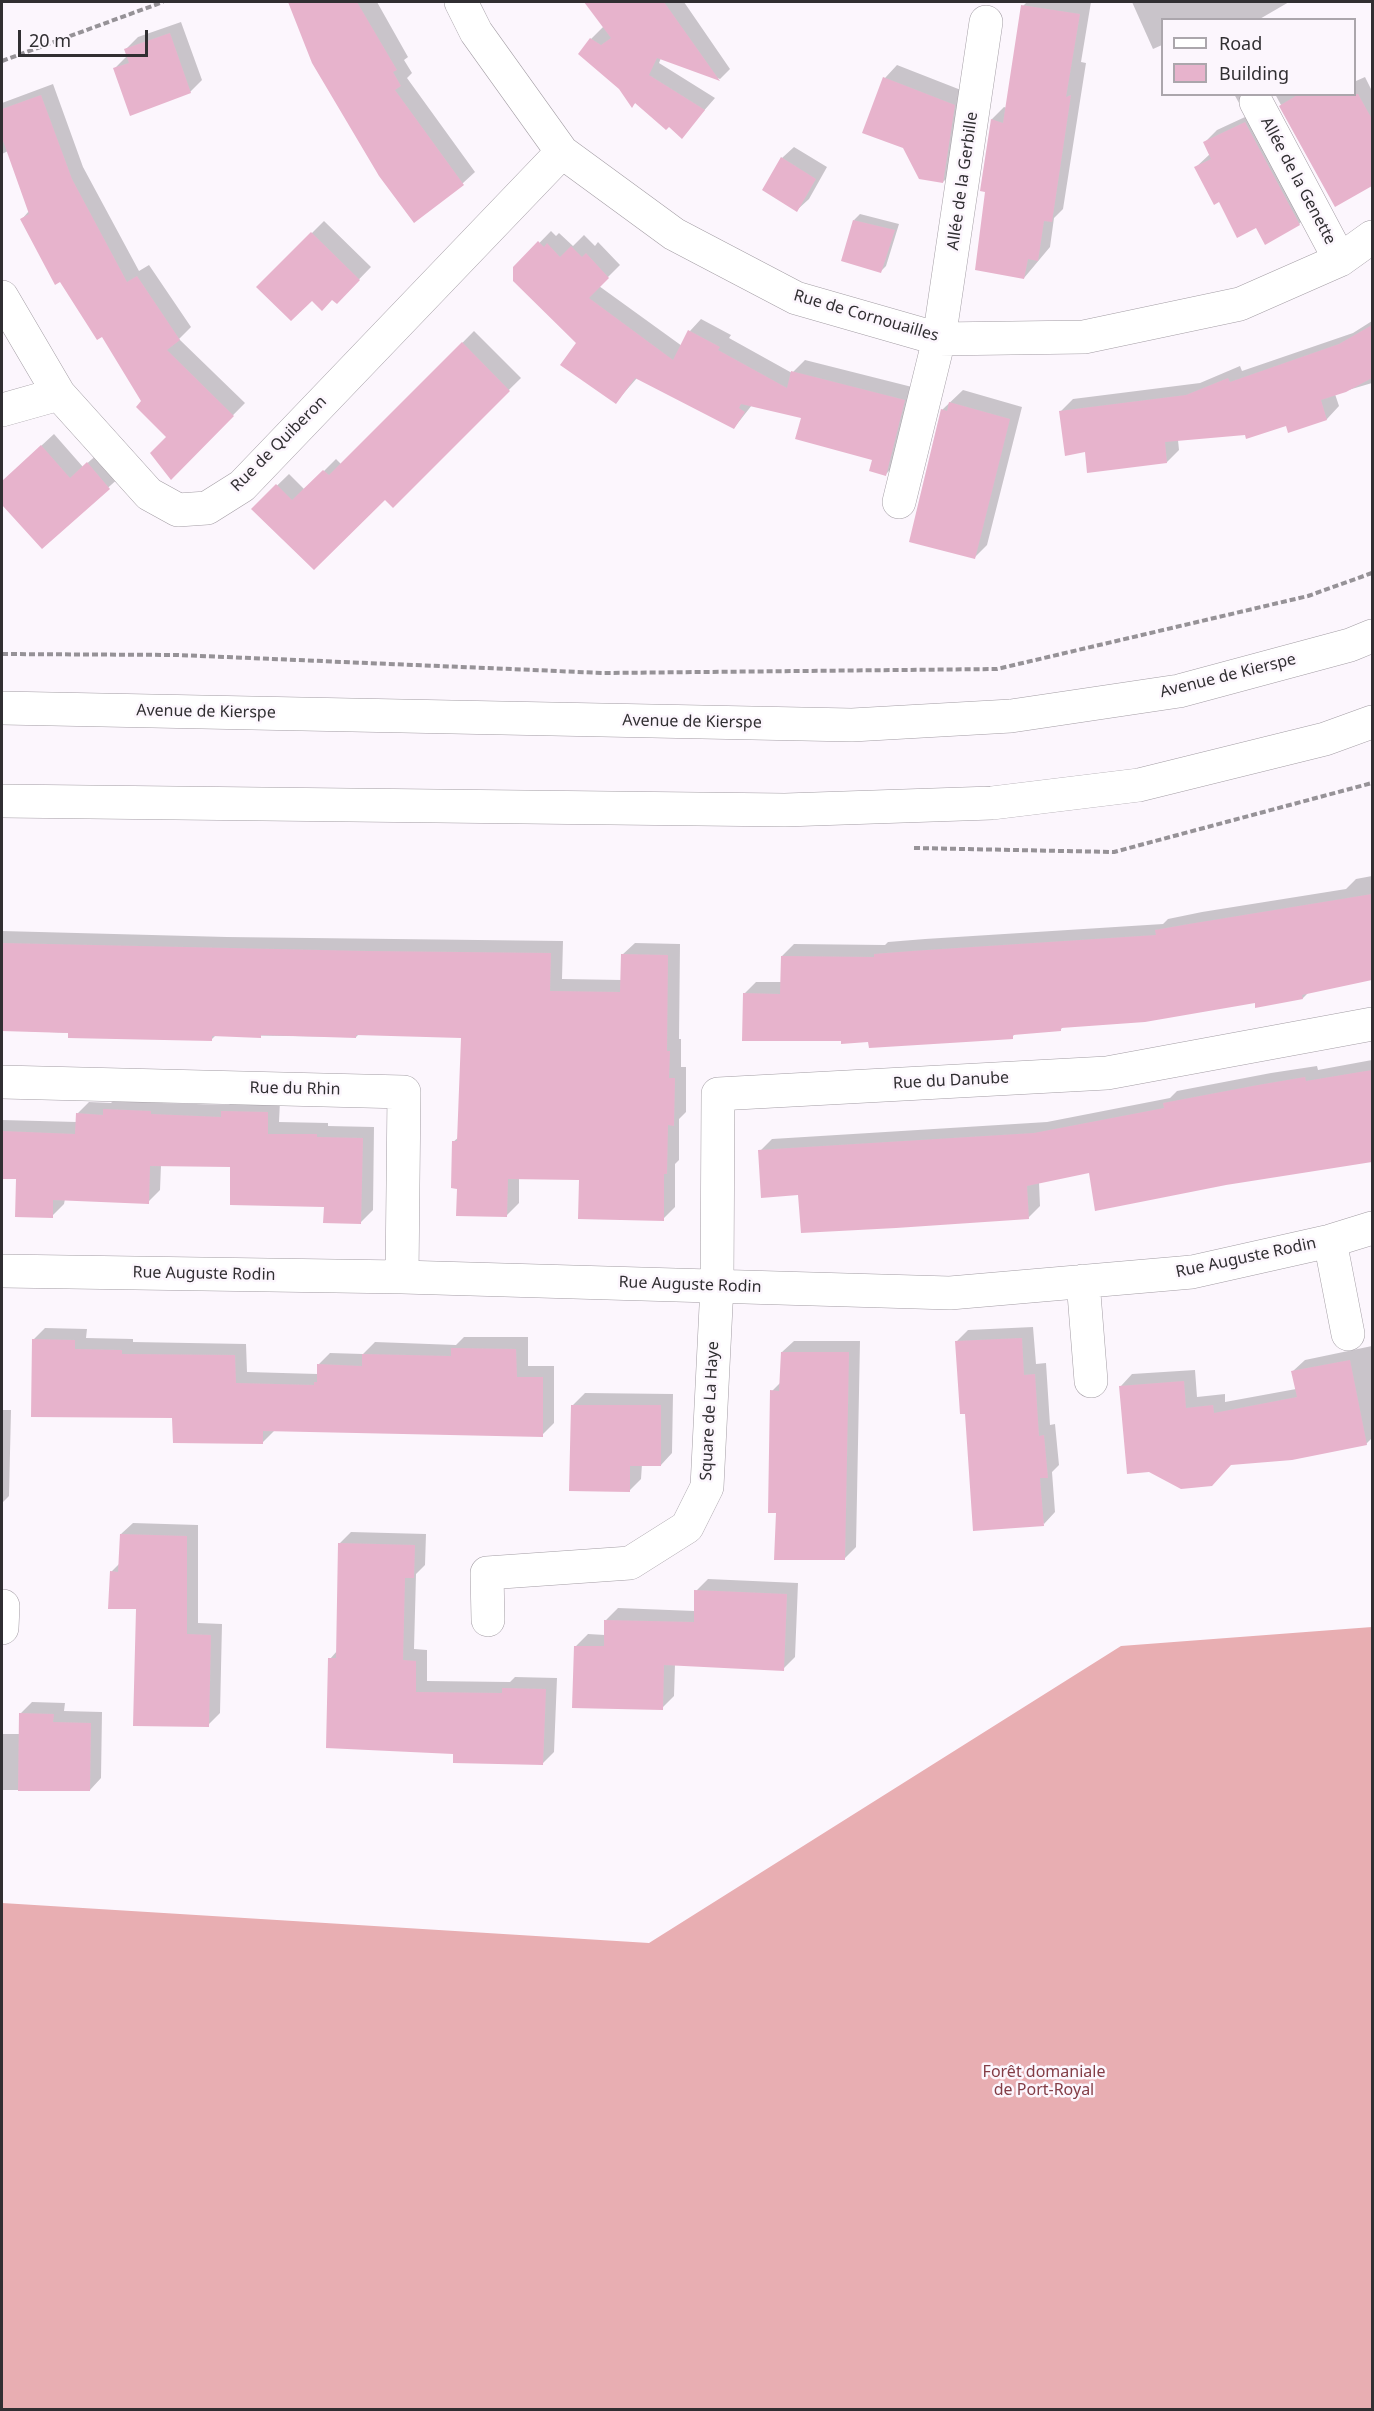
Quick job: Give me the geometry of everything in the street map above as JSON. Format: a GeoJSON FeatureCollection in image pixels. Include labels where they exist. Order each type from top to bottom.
{"type":"FeatureCollection","features":[{"type":"Feature","properties":{"kind":"street","name":"Rue de Cornouailles"},"geometry":{"type":"LineString","coordinates":[[460,2],[476,32],[562,152],[674,234],[796,298],[939,339],[1084,337],[1240,304],[1340,260],[1372,237]]}},
{"type":"Feature","properties":{"kind":"street","name":"Allée de la Gerbille"},"geometry":{"type":"LineString","coordinates":[[899,502],[939,339],[986,22]]}},
{"type":"Feature","properties":{"kind":"street","name":"Allée de la Genette"},"geometry":{"type":"LineString","coordinates":[[1256,102],[1340,260]]}},
{"type":"Feature","properties":{"kind":"street","name":"Rue de Quiberon"},"geometry":{"type":"LineString","coordinates":[[2,297],[59,394],[149,494],[178,510],[207,508],[242,486],[562,152]]}},
{"type":"Feature","properties":{"kind":"street"},"geometry":{"type":"LineString","coordinates":[[2,410],[59,394]]}},
{"type":"Feature","properties":{"kind":"street","name":"Avenue de Kierspe"},"geometry":{"type":"LineString","coordinates":[[2,708],[852,725],[1011,716],[1179,691],[1350,645],[1372,636]]}},
{"type":"Feature","properties":{"kind":"street"},"geometry":{"type":"LineString","coordinates":[[2,801],[785,810],[992,803],[1139,785],[1325,739],[1372,722]]}},
{"type":"Feature","properties":{"kind":"street","name":"Rue du Danube"},"geometry":{"type":"LineString","coordinates":[[717,1286],[718,1094],[1107,1073],[1372,1024]]}},
{"type":"Feature","properties":{"kind":"street","name":"Rue du Rhin"},"geometry":{"type":"LineString","coordinates":[[2,1082],[404,1092],[402,1277]]}},
{"type":"Feature","properties":{"kind":"street","name":"Rue Auguste Rodin"},"geometry":{"type":"LineString","coordinates":[[2,1271],[402,1277],[950,1293],[1192,1272],[1372,1228]]}},
{"type":"Feature","properties":{"kind":"street"},"geometry":{"type":"LineString","coordinates":[[1330,1240],[1348,1334]]}},
{"type":"Feature","properties":{"kind":"street"},"geometry":{"type":"LineString","coordinates":[[1083,1281],[1091,1381]]}},
{"type":"Feature","properties":{"kind":"street","name":"Square de La Haye"},"geometry":{"type":"LineString","coordinates":[[488,1620],[487,1573],[630,1563],[687,1527],[707,1487],[717,1286]]}},
{"type":"Feature","properties":{"kind":"path"},"geometry":{"type":"LineString","coordinates":[[2,61],[163,2]]}},
{"type":"Feature","properties":{"kind":"path"},"geometry":{"type":"LineString","coordinates":[[2,654],[178,655],[604,673],[997,669],[1308,596],[1372,573]]}},
{"type":"Feature","properties":{"kind":"green space","name":"Forêt domaniale de Port-Royal"},"geometry":{"type":"Polygon","coordinates":[[[1372,1627],[1372,2409],[2,2409],[2,1903],[649,1943],[1121,1646],[1372,1627]]]}},
{"type":"Feature","properties":{"kind":"building"},"geometry":{"type":"Polygon","coordinates":[[[288,2],[357,2],[397,70],[393,72],[401,86],[395,90],[464,185],[414,223],[379,176],[312,63],[288,2]]]}},
{"type":"Feature","properties":{"kind":"building"},"geometry":{"type":"Polygon","coordinates":[[[584,2],[664,2],[720,81],[657,58],[649,75],[705,110],[682,139],[669,127],[666,130],[635,103],[632,108],[619,89],[578,54],[590,38],[601,45],[611,38],[584,2]]]}},
{"type":"Feature","properties":{"kind":"building"},"geometry":{"type":"Polygon","coordinates":[[[1021,5],[1080,14],[1066,97],[1071,95],[1052,222],[1044,221],[1038,261],[1028,259],[1024,279],[975,270],[985,192],[980,191],[991,119],[1003,123],[1021,5]]]}},
{"type":"Feature","properties":{"kind":"building"},"geometry":{"type":"Polygon","coordinates":[[[170,33],[191,93],[130,116],[113,68],[129,63],[124,49],[170,33]]]}},
{"type":"Feature","properties":{"kind":"building"},"geometry":{"type":"Polygon","coordinates":[[[883,77],[955,105],[943,183],[919,179],[903,148],[862,133],[883,77]]]}},
{"type":"Feature","properties":{"kind":"building"},"geometry":{"type":"Polygon","coordinates":[[[1358,94],[1372,119],[1372,186],[1335,207],[1279,106],[1296,96],[1356,96],[1358,94]]]}},
{"type":"Feature","properties":{"kind":"building"},"geometry":{"type":"Polygon","coordinates":[[[41,95],[72,179],[127,282],[137,276],[180,340],[167,350],[234,416],[171,480],[150,453],[166,437],[136,407],[141,401],[102,337],[97,340],[60,282],[55,285],[20,219],[29,214],[2,138],[2,109],[41,95]]]}},
{"type":"Feature","properties":{"kind":"building"},"geometry":{"type":"Polygon","coordinates":[[[1245,122],[1300,225],[1265,245],[1256,228],[1237,238],[1219,202],[1214,205],[1194,167],[1211,159],[1203,142],[1245,122]]]}},
{"type":"Feature","properties":{"kind":"building"},"geometry":{"type":"Polygon","coordinates":[[[781,157],[816,179],[797,212],[762,190],[781,157]]]}},
{"type":"Feature","properties":{"kind":"building"},"geometry":{"type":"Polygon","coordinates":[[[853,220],[895,230],[881,273],[841,261],[853,220]]]}},
{"type":"Feature","properties":{"kind":"building"},"geometry":{"type":"Polygon","coordinates":[[[311,232],[360,280],[337,304],[332,300],[322,311],[312,301],[291,321],[256,287],[311,232]]]}},
{"type":"Feature","properties":{"kind":"building"},"geometry":{"type":"Polygon","coordinates":[[[538,241],[544,247],[547,243],[560,257],[571,246],[582,257],[586,253],[609,278],[589,298],[673,360],[688,330],[720,347],[718,350],[787,388],[791,371],[905,400],[886,476],[869,471],[872,460],[795,439],[801,418],[741,404],[739,408],[745,412],[734,429],[635,378],[616,404],[560,365],[576,343],[513,281],[513,267],[538,241]]]}},
{"type":"Feature","properties":{"kind":"building"},"geometry":{"type":"Polygon","coordinates":[[[1372,325],[1372,378],[1346,392],[1321,400],[1327,420],[1288,433],[1286,426],[1246,439],[1245,435],[1165,442],[1167,463],[1087,473],[1085,452],[1065,456],[1059,411],[1186,395],[1228,378],[1230,382],[1339,344],[1372,325]]]}},
{"type":"Feature","properties":{"kind":"building"},"geometry":{"type":"Polygon","coordinates":[[[462,342],[510,391],[393,508],[385,500],[314,570],[251,509],[276,484],[292,500],[323,470],[329,475],[462,342]]]}},
{"type":"Feature","properties":{"kind":"building"},"geometry":{"type":"Polygon","coordinates":[[[949,402],[1010,419],[975,559],[909,542],[941,409],[947,411],[949,402]]]}},
{"type":"Feature","properties":{"kind":"building"},"geometry":{"type":"Polygon","coordinates":[[[41,445],[70,478],[87,462],[110,489],[42,549],[2,505],[2,481],[41,445]]]}},
{"type":"Feature","properties":{"kind":"building"},"geometry":{"type":"Polygon","coordinates":[[[1372,894],[1372,980],[1302,995],[1303,999],[1255,1008],[1255,1003],[1145,1022],[1061,1028],[1061,1031],[1013,1035],[1013,1039],[869,1048],[868,1042],[841,1044],[841,1041],[742,1041],[743,993],[780,994],[781,956],[874,957],[874,954],[912,951],[1156,935],[1155,930],[1372,894]]]}},
{"type":"Feature","properties":{"kind":"building"},"geometry":{"type":"Polygon","coordinates":[[[2,943],[551,953],[550,991],[620,992],[621,954],[668,955],[667,1051],[670,1051],[669,1078],[675,1078],[674,1126],[668,1125],[667,1174],[664,1174],[664,1221],[578,1219],[579,1180],[508,1179],[507,1217],[456,1216],[457,1189],[451,1188],[452,1141],[457,1141],[461,1038],[261,1035],[261,1038],[212,1036],[212,1041],[68,1038],[68,1033],[2,1031],[2,943]]]}},
{"type":"Feature","properties":{"kind":"building"},"geometry":{"type":"Polygon","coordinates":[[[1372,1070],[1372,1162],[1226,1185],[1095,1211],[1089,1173],[1027,1186],[1029,1219],[896,1228],[801,1233],[798,1195],[761,1198],[758,1150],[1034,1133],[1164,1108],[1163,1103],[1258,1085],[1305,1077],[1306,1081],[1372,1070]]]}},
{"type":"Feature","properties":{"kind":"building"},"geometry":{"type":"Polygon","coordinates":[[[103,1109],[221,1117],[221,1111],[268,1112],[268,1134],[317,1134],[317,1137],[363,1138],[361,1224],[323,1223],[324,1207],[230,1205],[230,1167],[150,1166],[149,1204],[53,1200],[53,1218],[15,1217],[16,1179],[2,1179],[2,1131],[75,1134],[76,1113],[103,1115],[103,1109]]]}},
{"type":"Feature","properties":{"kind":"building"},"geometry":{"type":"Polygon","coordinates":[[[1022,1338],[1024,1375],[1035,1374],[1039,1436],[1044,1435],[1048,1478],[1040,1478],[1044,1526],[973,1531],[965,1414],[960,1414],[955,1341],[1022,1338]]]}},
{"type":"Feature","properties":{"kind":"building"},"geometry":{"type":"Polygon","coordinates":[[[32,1339],[75,1340],[75,1349],[122,1350],[122,1354],[235,1355],[236,1383],[314,1385],[314,1382],[317,1382],[317,1364],[362,1366],[362,1354],[451,1356],[451,1348],[516,1349],[517,1377],[543,1377],[543,1437],[263,1431],[263,1444],[173,1443],[172,1418],[31,1417],[32,1339]]]}},
{"type":"Feature","properties":{"kind":"building"},"geometry":{"type":"Polygon","coordinates":[[[781,1352],[849,1352],[845,1560],[774,1560],[776,1513],[768,1513],[770,1390],[779,1391],[781,1352]]]}},
{"type":"Feature","properties":{"kind":"building"},"geometry":{"type":"Polygon","coordinates":[[[1350,1360],[1367,1445],[1292,1460],[1231,1465],[1212,1486],[1181,1489],[1149,1472],[1127,1474],[1119,1386],[1184,1381],[1186,1408],[1213,1405],[1214,1413],[1297,1397],[1291,1371],[1350,1360]]]}},
{"type":"Feature","properties":{"kind":"building"},"geometry":{"type":"Polygon","coordinates":[[[571,1405],[661,1405],[661,1466],[630,1466],[630,1492],[569,1491],[571,1405]]]}},
{"type":"Feature","properties":{"kind":"building"},"geometry":{"type":"Polygon","coordinates":[[[120,1534],[187,1536],[187,1634],[211,1635],[209,1727],[133,1726],[136,1609],[108,1609],[110,1571],[118,1572],[120,1534]]]}},
{"type":"Feature","properties":{"kind":"building"},"geometry":{"type":"Polygon","coordinates":[[[338,1543],[415,1545],[414,1578],[405,1578],[403,1660],[416,1661],[416,1692],[502,1693],[502,1688],[546,1689],[543,1765],[453,1763],[453,1754],[326,1748],[328,1658],[336,1658],[338,1543]]]}},
{"type":"Feature","properties":{"kind":"building"},"geometry":{"type":"Polygon","coordinates":[[[694,1590],[787,1594],[784,1671],[664,1665],[663,1710],[572,1708],[574,1646],[604,1646],[604,1620],[694,1622],[694,1590]]]}},
{"type":"Feature","properties":{"kind":"building"},"geometry":{"type":"Polygon","coordinates":[[[19,1713],[54,1714],[53,1722],[91,1723],[90,1791],[18,1791],[19,1713]]]}}]}
